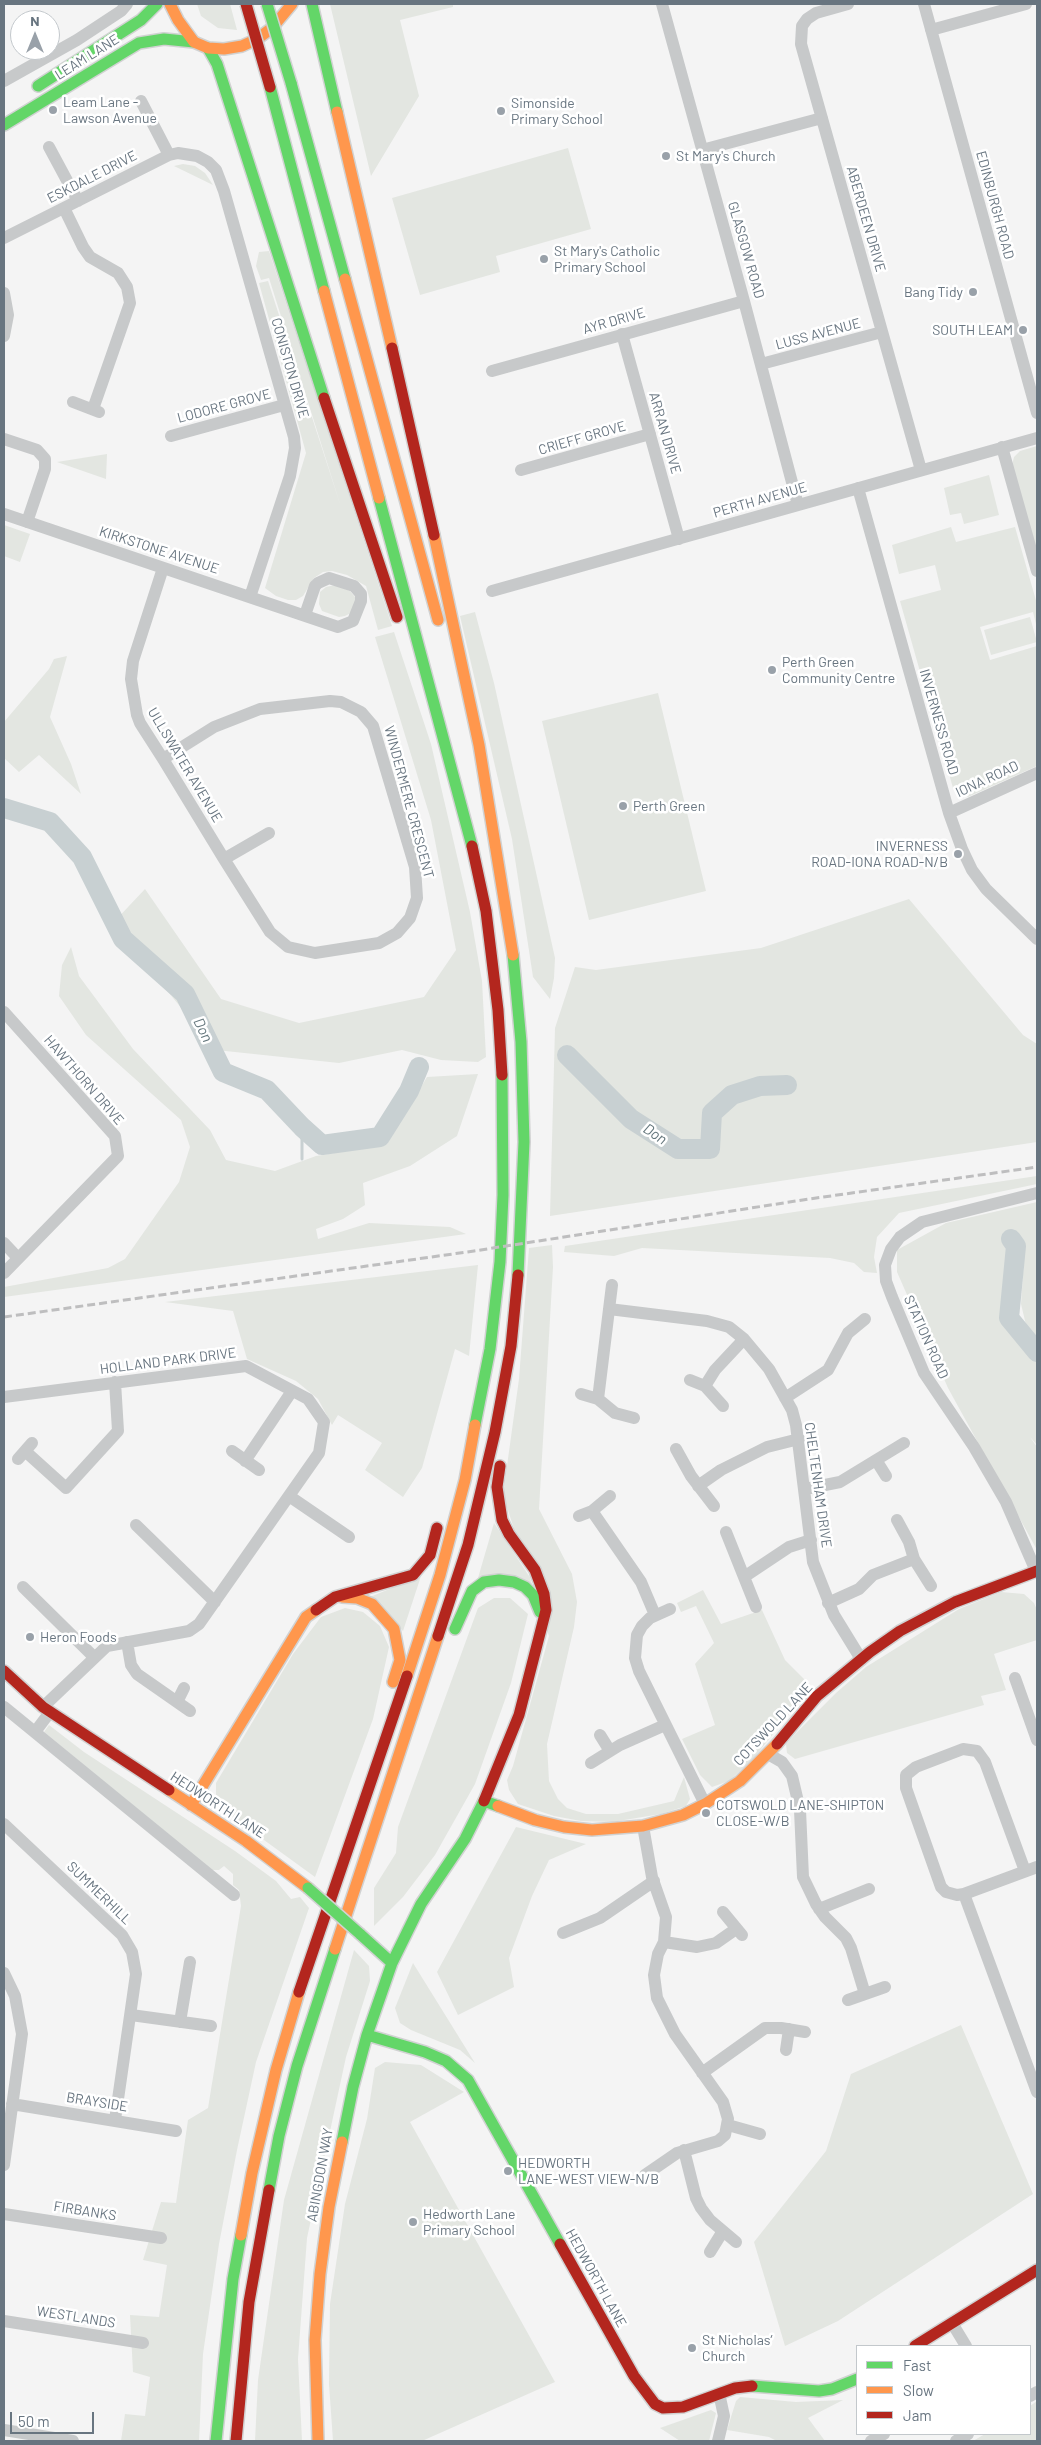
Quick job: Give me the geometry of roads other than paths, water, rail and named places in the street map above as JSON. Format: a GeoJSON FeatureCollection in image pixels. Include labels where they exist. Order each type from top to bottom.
{"type":"FeatureCollection","features":[{"type":"Feature","properties":{"kind":"main road","name":"LEAM LANE"},"geometry":{"type":"LineString","coordinates":[[28,92],[141,20],[157,4]]}},
{"type":"Feature","properties":{"kind":"main road"},"geometry":{"type":"LineString","coordinates":[[170,4],[178,20],[194,42],[208,48],[224,49],[242,46],[257,39],[272,28],[292,4]]}},
{"type":"Feature","properties":{"kind":"main road"},"geometry":{"type":"LineString","coordinates":[[216,2441],[233,2279],[252,2173],[276,2070],[305,1970],[418,1647],[440,1575],[465,1480],[490,1349],[500,1252],[504,1139],[498,1010],[491,948],[479,875],[462,803],[270,87],[246,4]]}},
{"type":"Feature","properties":{"kind":"main road"},"geometry":{"type":"LineString","coordinates":[[267,4],[291,83],[441,633]]}},
{"type":"Feature","properties":{"kind":"main road"},"geometry":{"type":"LineString","coordinates":[[236,2441],[249,2302],[279,2136],[297,2066],[468,1545],[479,1505],[511,1346],[520,1230],[524,1142],[522,1042],[514,956],[479,745],[456,632],[312,4]]}},
{"type":"Feature","properties":{"kind":"main road","name":"LEAM LANE"},"geometry":{"type":"LineString","coordinates":[[4,126],[139,43],[164,39],[194,42]]}},
{"type":"Feature","properties":{"kind":"main road"},"geometry":{"type":"LineString","coordinates":[[208,48],[217,64],[280,266],[403,634],[462,803]]}},
{"type":"Feature","properties":{"kind":"main road"},"geometry":{"type":"LineString","coordinates":[[449,661],[492,830]]}},
{"type":"Feature","properties":{"kind":"main road","name":"ABINGDON WAY"},"geometry":{"type":"LineString","coordinates":[[318,2441],[316,2340],[320,2274],[338,2157],[367,2035],[392,1963],[421,1904],[465,1839],[484,1801],[519,1715],[546,1610],[544,1594],[535,1570],[509,1534],[502,1520],[498,1504],[499,1470],[516,1374],[511,1346]]}},
{"type":"Feature","properties":{"kind":"main road"},"geometry":{"type":"LineString","coordinates":[[460,1440],[472,1392],[490,1349]]}},
{"type":"Feature","properties":{"kind":"main road"},"geometry":{"type":"LineString","coordinates":[[191,1805],[306,1617],[335,1597],[413,1575],[430,1555],[440,1517]]}},
{"type":"Feature","properties":{"kind":"main road","name":"COTSWOLD LANE"},"geometry":{"type":"LineString","coordinates":[[484,1801],[535,1820],[564,1827],[592,1830],[643,1826],[683,1815],[705,1804],[740,1781],[768,1754],[818,1696],[861,1659],[900,1632],[955,1602],[1037,1571]]}},
{"type":"Feature","properties":{"kind":"main road"},"geometry":{"type":"LineString","coordinates":[[450,1642],[463,1607],[472,1591],[484,1582],[499,1580],[514,1582],[525,1587],[533,1595],[543,1626]]}},
{"type":"Feature","properties":{"kind":"main road"},"geometry":{"type":"LineString","coordinates":[[335,1597],[357,1598],[372,1604],[394,1629],[400,1660],[367,1764],[352,1832]]}},
{"type":"Feature","properties":{"kind":"main road"},"geometry":{"type":"LineString","coordinates":[[405,1735],[424,1711],[440,1668]]}},
{"type":"Feature","properties":{"kind":"main road","name":"HEDWORTH LANE"},"geometry":{"type":"LineString","coordinates":[[4,1671],[47,1710],[284,1868],[392,1963]]}},
{"type":"Feature","properties":{"kind":"main road","name":"HEDWORTH LANE"},"geometry":{"type":"LineString","coordinates":[[367,2035],[425,2052],[446,2061],[468,2080],[595,2308],[650,2400],[663,2408],[674,2409],[720,2393],[757,2385],[819,2391],[832,2389],[856,2379]]}},
{"type":"Feature","properties":{"kind":"main road"},"geometry":{"type":"LineString","coordinates":[[917,2345],[1037,2270]]}},
{"type":"Feature","properties":{"kind":"street"},"geometry":{"type":"LineString","coordinates":[[4,81],[77,40],[120,11],[127,4]]}},
{"type":"Feature","properties":{"kind":"street","name":"GLASGOW ROAD"},"geometry":{"type":"LineString","coordinates":[[662,4],[798,505]]}},
{"type":"Feature","properties":{"kind":"street","name":"ABERDEEN DRIVE"},"geometry":{"type":"LineString","coordinates":[[848,4],[816,13],[807,19],[802,26],[801,44],[920,470]]}},
{"type":"Feature","properties":{"kind":"street","name":"EDINBURGH ROAD"},"geometry":{"type":"LineString","coordinates":[[924,4],[1037,414]]}},
{"type":"Feature","properties":{"kind":"street"},"geometry":{"type":"LineString","coordinates":[[931,30],[1026,4]]}},
{"type":"Feature","properties":{"kind":"street"},"geometry":{"type":"LineString","coordinates":[[141,101],[169,154]]}},
{"type":"Feature","properties":{"kind":"street"},"geometry":{"type":"LineString","coordinates":[[702,150],[822,118]]}},
{"type":"Feature","properties":{"kind":"street"},"geometry":{"type":"LineString","coordinates":[[49,147],[78,201]]}},
{"type":"Feature","properties":{"kind":"street","name":"CONISTON DRIVE"},"geometry":{"type":"LineString","coordinates":[[169,154],[178,153],[197,156],[211,164],[220,179],[294,437],[292,467],[250,597]]}},
{"type":"Feature","properties":{"kind":"street","name":"ESKDALE DRIVE"},"geometry":{"type":"LineString","coordinates":[[4,238],[169,154]]}},
{"type":"Feature","properties":{"kind":"street"},"geometry":{"type":"LineString","coordinates":[[64,208],[82,247],[90,257],[118,273],[126,287],[130,303],[96,411],[73,402]]}},
{"type":"Feature","properties":{"kind":"street"},"geometry":{"type":"LineString","coordinates":[[4,293],[8,315],[4,336]]}},
{"type":"Feature","properties":{"kind":"street","name":"AYR DRIVE"},"geometry":{"type":"LineString","coordinates":[[492,372],[744,301]]}},
{"type":"Feature","properties":{"kind":"street","name":"LUSS AVENUE"},"geometry":{"type":"LineString","coordinates":[[761,364],[882,332]]}},
{"type":"Feature","properties":{"kind":"street","name":"ARRAN DRIVE"},"geometry":{"type":"LineString","coordinates":[[622,334],[679,539]]}},
{"type":"Feature","properties":{"kind":"street","name":"LODORE GROVE"},"geometry":{"type":"LineString","coordinates":[[171,436],[284,405]]}},
{"type":"Feature","properties":{"kind":"street","name":"CRIEFF GROVE"},"geometry":{"type":"LineString","coordinates":[[522,470],[650,434]]}},
{"type":"Feature","properties":{"kind":"street","name":"PERTH AVENUE"},"geometry":{"type":"LineString","coordinates":[[492,591],[1037,438]]}},
{"type":"Feature","properties":{"kind":"street"},"geometry":{"type":"LineString","coordinates":[[4,439],[37,450],[45,459],[45,469],[27,522]]}},
{"type":"Feature","properties":{"kind":"street"},"geometry":{"type":"LineString","coordinates":[[1002,447],[1037,571]]}},
{"type":"Feature","properties":{"kind":"street","name":"INVERNESS ROAD"},"geometry":{"type":"LineString","coordinates":[[858,488],[949,813],[962,850],[972,870],[1000,904],[1037,939]]}},
{"type":"Feature","properties":{"kind":"street","name":"KIRKSTONE AVENUE"},"geometry":{"type":"LineString","coordinates":[[4,514],[338,627],[349,625],[353,621],[361,601],[361,594],[354,586],[329,578],[315,586],[305,615]]}},
{"type":"Feature","properties":{"kind":"street","name":"ULLSWATER AVENUE"},"geometry":{"type":"LineString","coordinates":[[163,568],[133,661],[131,679],[137,715],[162,759],[270,932],[288,947],[304,952],[323,952],[374,945],[396,933]]}},
{"type":"Feature","properties":{"kind":"street","name":"WINDERMERE CRESCENT"},"geometry":{"type":"LineString","coordinates":[[162,759],[214,727],[260,709],[330,701],[341,702],[361,712],[373,726],[417,878],[417,898],[414,908],[410,918],[396,933]]}},
{"type":"Feature","properties":{"kind":"street","name":"IONA ROAD"},"geometry":{"type":"LineString","coordinates":[[949,813],[1037,773]]}},
{"type":"Feature","properties":{"kind":"street"},"geometry":{"type":"LineString","coordinates":[[224,859],[270,833]]}},
{"type":"Feature","properties":{"kind":"street","name":"HAWTHORN DRIVE"},"geometry":{"type":"LineString","coordinates":[[4,1012],[115,1136],[118,1156],[4,1273]]}},
{"type":"Feature","properties":{"kind":"street","name":"STATION ROAD"},"geometry":{"type":"LineString","coordinates":[[1037,1193],[922,1222],[900,1237],[890,1249],[885,1265],[886,1281],[924,1373],[974,1447],[1006,1502],[1037,1571]]}},
{"type":"Feature","properties":{"kind":"street"},"geometry":{"type":"LineString","coordinates":[[4,1243],[18,1258]]}},
{"type":"Feature","properties":{"kind":"street"},"geometry":{"type":"LineString","coordinates":[[598,1400],[612,1285]]}},
{"type":"Feature","properties":{"kind":"street","name":"CHELTENHAM DRIVE"},"geometry":{"type":"LineString","coordinates":[[609,1309],[707,1321],[729,1327],[744,1338],[769,1369],[792,1410],[799,1439],[813,1562],[828,1603],[861,1659]]}},
{"type":"Feature","properties":{"kind":"street"},"geometry":{"type":"LineString","coordinates":[[785,1398],[828,1370],[843,1329],[865,1319]]}},
{"type":"Feature","properties":{"kind":"street"},"geometry":{"type":"LineString","coordinates":[[705,1386],[715,1370],[744,1338]]}},
{"type":"Feature","properties":{"kind":"street","name":"HOLLAND PARK DRIVE"},"geometry":{"type":"LineString","coordinates":[[4,1397],[246,1366],[308,1399],[324,1422],[319,1453],[200,1624],[189,1631],[107,1646],[94,1657],[47,1710]]}},
{"type":"Feature","properties":{"kind":"street"},"geometry":{"type":"LineString","coordinates":[[690,1380],[705,1386],[723,1406]]}},
{"type":"Feature","properties":{"kind":"street"},"geometry":{"type":"LineString","coordinates":[[25,1451],[66,1488],[118,1431],[114,1382]]}},
{"type":"Feature","properties":{"kind":"street"},"geometry":{"type":"LineString","coordinates":[[245,1461],[292,1390]]}},
{"type":"Feature","properties":{"kind":"street"},"geometry":{"type":"LineString","coordinates":[[581,1394],[598,1400],[615,1413],[634,1418]]}},
{"type":"Feature","properties":{"kind":"street"},"geometry":{"type":"LineString","coordinates":[[698,1486],[721,1470],[748,1458],[766,1447],[799,1439]]}},
{"type":"Feature","properties":{"kind":"street"},"geometry":{"type":"LineString","coordinates":[[805,1489],[840,1482],[904,1443]]}},
{"type":"Feature","properties":{"kind":"street"},"geometry":{"type":"LineString","coordinates":[[676,1449],[698,1486],[714,1506]]}},
{"type":"Feature","properties":{"kind":"street"},"geometry":{"type":"LineString","coordinates":[[232,1452],[259,1470]]}},
{"type":"Feature","properties":{"kind":"street"},"geometry":{"type":"LineString","coordinates":[[876,1460],[886,1476]]}},
{"type":"Feature","properties":{"kind":"street"},"geometry":{"type":"LineString","coordinates":[[289,1496],[349,1537]]}},
{"type":"Feature","properties":{"kind":"street"},"geometry":{"type":"LineString","coordinates":[[579,1516],[592,1510],[610,1496]]}},
{"type":"Feature","properties":{"kind":"street"},"geometry":{"type":"LineString","coordinates":[[592,1510],[641,1582],[655,1615]]}},
{"type":"Feature","properties":{"kind":"street"},"geometry":{"type":"LineString","coordinates":[[897,1520],[914,1559],[930,1586]]}},
{"type":"Feature","properties":{"kind":"street"},"geometry":{"type":"LineString","coordinates":[[136,1525],[215,1602]]}},
{"type":"Feature","properties":{"kind":"street"},"geometry":{"type":"LineString","coordinates":[[726,1532],[756,1607]]}},
{"type":"Feature","properties":{"kind":"street"},"geometry":{"type":"LineString","coordinates":[[744,1577],[789,1547],[811,1540]]}},
{"type":"Feature","properties":{"kind":"street"},"geometry":{"type":"LineString","coordinates":[[828,1603],[859,1589],[873,1575],[914,1559]]}},
{"type":"Feature","properties":{"kind":"street"},"geometry":{"type":"LineString","coordinates":[[23,1588],[94,1657]]}},
{"type":"Feature","properties":{"kind":"street"},"geometry":{"type":"LineString","coordinates":[[670,1609],[655,1615],[642,1626],[637,1635],[635,1658],[639,1671],[705,1804]]}},
{"type":"Feature","properties":{"kind":"street"},"geometry":{"type":"LineString","coordinates":[[126,1642],[131,1665],[138,1674],[190,1711]]}},
{"type":"Feature","properties":{"kind":"street"},"geometry":{"type":"LineString","coordinates":[[1015,1678],[1037,1740]]}},
{"type":"Feature","properties":{"kind":"street"},"geometry":{"type":"LineString","coordinates":[[177,1702],[184,1688]]}},
{"type":"Feature","properties":{"kind":"street"},"geometry":{"type":"LineString","coordinates":[[4,1707],[234,1895]]}},
{"type":"Feature","properties":{"kind":"street"},"geometry":{"type":"LineString","coordinates":[[34,1732],[47,1710]]}},
{"type":"Feature","properties":{"kind":"street"},"geometry":{"type":"LineString","coordinates":[[591,1763],[610,1751],[665,1725]]}},
{"type":"Feature","properties":{"kind":"street"},"geometry":{"type":"LineString","coordinates":[[600,1734],[610,1751]]}},
{"type":"Feature","properties":{"kind":"street"},"geometry":{"type":"LineString","coordinates":[[963,1749],[977,1750],[982,1755],[1031,1869],[964,1894],[952,1894],[941,1887],[905,1782],[906,1775],[916,1767],[963,1749]]}},
{"type":"Feature","properties":{"kind":"street"},"geometry":{"type":"LineString","coordinates":[[768,1754],[782,1762],[792,1776],[800,1810],[803,1877],[819,1909],[846,1938],[852,1948],[864,1994]]}},
{"type":"Feature","properties":{"kind":"street","name":"SUMMERHILL"},"geometry":{"type":"LineString","coordinates":[[4,1824],[122,1935],[132,1952],[136,1974],[115,2120]]}},
{"type":"Feature","properties":{"kind":"street"},"geometry":{"type":"LineString","coordinates":[[643,1826],[654,1881],[666,1917],[664,1942],[655,1964],[654,1987],[657,1998],[675,2034],[723,2102],[727,2111],[728,2125],[725,2135],[718,2141],[684,2150],[665,2159],[645,2175]]}},
{"type":"Feature","properties":{"kind":"street"},"geometry":{"type":"LineString","coordinates":[[221,1884],[228,1873]]}},
{"type":"Feature","properties":{"kind":"street"},"geometry":{"type":"LineString","coordinates":[[563,1933],[600,1918],[654,1881]]}},
{"type":"Feature","properties":{"kind":"street"},"geometry":{"type":"LineString","coordinates":[[819,1909],[869,1889]]}},
{"type":"Feature","properties":{"kind":"street"},"geometry":{"type":"LineString","coordinates":[[964,1894],[1037,2092]]}},
{"type":"Feature","properties":{"kind":"street"},"geometry":{"type":"LineString","coordinates":[[664,1942],[697,1947],[716,1942],[739,1932],[723,1912]]}},
{"type":"Feature","properties":{"kind":"street"},"geometry":{"type":"LineString","coordinates":[[180,2022],[190,1962]]}},
{"type":"Feature","properties":{"kind":"street"},"geometry":{"type":"LineString","coordinates":[[4,1973],[15,1996],[22,2034],[4,2165]]}},
{"type":"Feature","properties":{"kind":"street"},"geometry":{"type":"LineString","coordinates":[[848,2000],[885,1987]]}},
{"type":"Feature","properties":{"kind":"street"},"geometry":{"type":"LineString","coordinates":[[131,2015],[211,2026]]}},
{"type":"Feature","properties":{"kind":"street"},"geometry":{"type":"LineString","coordinates":[[702,2073],[758,2031],[773,2027],[805,2032]]}},
{"type":"Feature","properties":{"kind":"street"},"geometry":{"type":"LineString","coordinates":[[786,2050],[789,2029]]}},
{"type":"Feature","properties":{"kind":"street","name":"BRAYSIDE"},"geometry":{"type":"LineString","coordinates":[[12,2104],[176,2131]]}},
{"type":"Feature","properties":{"kind":"street"},"geometry":{"type":"LineString","coordinates":[[728,2125],[760,2134]]}},
{"type":"Feature","properties":{"kind":"street"},"geometry":{"type":"LineString","coordinates":[[684,2150],[701,2208],[736,2242]]}},
{"type":"Feature","properties":{"kind":"street","name":"FIRBANKS"},"geometry":{"type":"LineString","coordinates":[[4,2214],[161,2237]]}},
{"type":"Feature","properties":{"kind":"street"},"geometry":{"type":"LineString","coordinates":[[710,2252],[723,2231]]}},
{"type":"Feature","properties":{"kind":"street","name":"WESTLANDS"},"geometry":{"type":"LineString","coordinates":[[4,2321],[143,2343]]}},
{"type":"Feature","properties":{"kind":"street"},"geometry":{"type":"LineString","coordinates":[[952,2323],[965,2345]]}},
{"type":"Feature","properties":{"kind":"street"},"geometry":{"type":"LineString","coordinates":[[718,2441],[724,2416],[720,2393]]}},
{"type":"Feature","properties":{"kind":"street"},"geometry":{"type":"LineString","coordinates":[[4,2430],[73,2441]]}},
{"type":"Feature","properties":{"kind":"street"},"geometry":{"type":"LineString","coordinates":[[871,2441],[882,2435]]}},
{"type":"Feature","properties":{"kind":"street"},"geometry":{"type":"LineString","coordinates":[[955,2441],[966,2435]]}},
{"type":"Feature","properties":{"kind":"waterway","name":"Don"},"geometry":{"type":"LineString","coordinates":[[4,808],[50,822],[82,857],[123,939],[185,994],[223,1072],[267,1090],[322,1145],[380,1137],[409,1091],[419,1067]]}},
{"type":"Feature","properties":{"kind":"waterway","name":"Don"},"geometry":{"type":"LineString","coordinates":[[567,1055],[631,1119],[678,1149],[710,1149],[712,1113],[732,1095],[760,1086],[787,1085]]}},
{"type":"Feature","properties":{"kind":"waterway"},"geometry":{"type":"LineString","coordinates":[[302,1127],[302,1159]]}},
{"type":"Feature","properties":{"kind":"waterway","name":"Don"},"geometry":{"type":"LineString","coordinates":[[1011,1239],[1016,1246],[1009,1318],[1037,1352]]}},
{"type":"Feature","properties":{"kind":"railway"},"geometry":{"type":"LineString","coordinates":[[4,1317],[474,1251],[809,1199],[1037,1167]]}},
{"type":"Feature","properties":{"kind":"place","name":"Leam Lane - Lawson Avenue"},"geometry":{"type":"Point","coordinates":[53,110]}},
{"type":"Feature","properties":{"kind":"place","name":"Simonside Primary School"},"geometry":{"type":"Point","coordinates":[501,111]}},
{"type":"Feature","properties":{"kind":"place","name":"St Mary's Church"},"geometry":{"type":"Point","coordinates":[666,156]}},
{"type":"Feature","properties":{"kind":"place","name":"St Mary's Catholic Primary School"},"geometry":{"type":"Point","coordinates":[544,259]}},
{"type":"Feature","properties":{"kind":"place","name":"Bang Tidy"},"geometry":{"type":"Point","coordinates":[973,292]}},
{"type":"Feature","properties":{"kind":"place","name":"SOUTH LEAM"},"geometry":{"type":"Point","coordinates":[1023,330]}},
{"type":"Feature","properties":{"kind":"place","name":"Perth Green Community Centre"},"geometry":{"type":"Point","coordinates":[772,670]}},
{"type":"Feature","properties":{"kind":"place","name":"Perth Green"},"geometry":{"type":"Point","coordinates":[623,806]}},
{"type":"Feature","properties":{"kind":"place","name":"INVERNESS ROAD-IONA ROAD-N/B"},"geometry":{"type":"Point","coordinates":[958,854]}},
{"type":"Feature","properties":{"kind":"place","name":"Heron Foods"},"geometry":{"type":"Point","coordinates":[30,1637]}},
{"type":"Feature","properties":{"kind":"place","name":"COTSWOLD LANE-SHIPTON CLOSE-W/B"},"geometry":{"type":"Point","coordinates":[706,1813]}},
{"type":"Feature","properties":{"kind":"place","name":"HEDWORTH LANE-WEST VIEW-N/B"},"geometry":{"type":"Point","coordinates":[508,2171]}},
{"type":"Feature","properties":{"kind":"place","name":"Hedworth Lane Primary School"},"geometry":{"type":"Point","coordinates":[413,2222]}},
{"type":"Feature","properties":{"kind":"place","name":"St Nicholas’ Church"},"geometry":{"type":"Point","coordinates":[692,2348]}}]}
